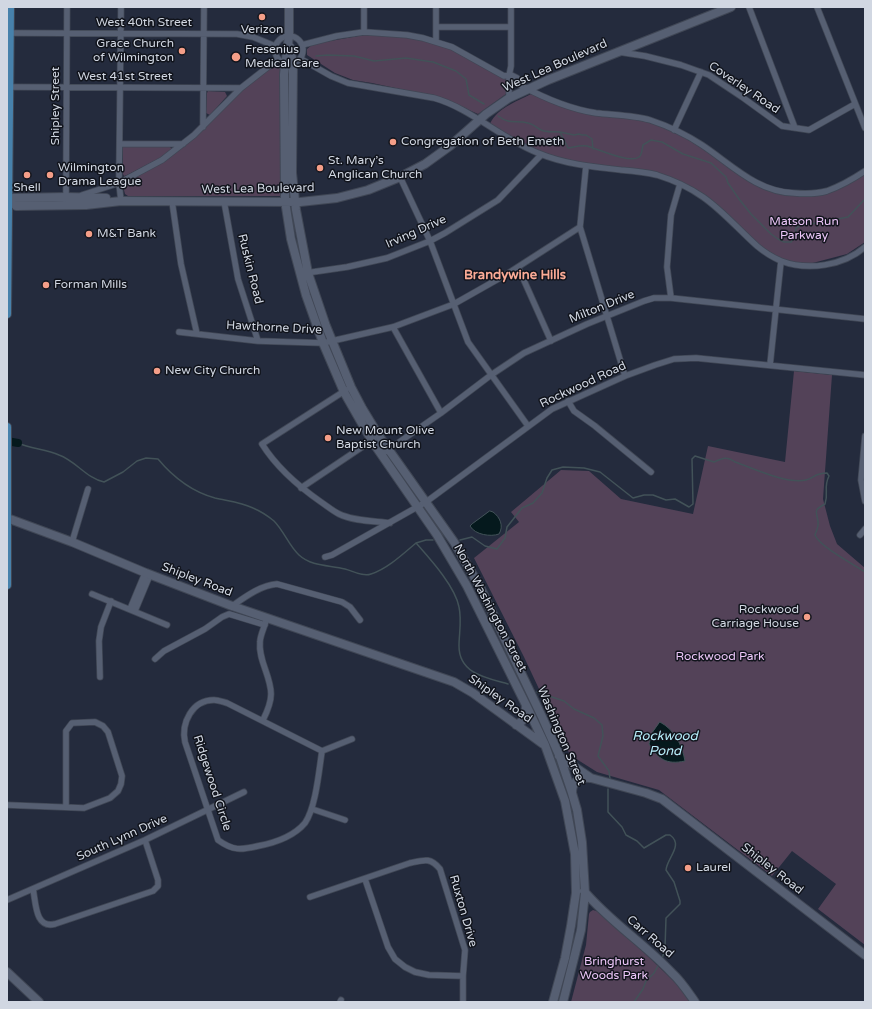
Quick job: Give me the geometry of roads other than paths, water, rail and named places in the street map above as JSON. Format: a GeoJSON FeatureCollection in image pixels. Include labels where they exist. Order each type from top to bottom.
{"type":"FeatureCollection","features":[{"type":"Feature","properties":{"kind":"main road"},"geometry":{"type":"LineString","coordinates":[[7,314],[8,33],[10,7]]}},
{"type":"Feature","properties":{"kind":"main road","name":"North Washington Street"},"geometry":{"type":"LineString","coordinates":[[289,7],[292,173],[303,254],[304,273],[323,343],[344,392],[372,441],[418,506],[468,586],[545,745]]}},
{"type":"Feature","properties":{"kind":"main road","name":"West Lea Boulevard"},"geometry":{"type":"LineString","coordinates":[[8,200],[13,198],[69,200],[102,198],[121,201],[295,202],[351,195],[378,187],[400,177],[435,157],[478,121],[508,98],[524,88],[617,52],[714,10],[731,7]]}},
{"type":"Feature","properties":{"kind":"main road","name":"North Washington Street"},"geometry":{"type":"LineString","coordinates":[[289,64],[285,202],[291,239],[351,387],[379,436],[426,502]]}},
{"type":"Feature","properties":{"kind":"main road"},"geometry":{"type":"LineString","coordinates":[[7,427],[7,585]]}},
{"type":"Feature","properties":{"kind":"main road","name":"Washington Street"},"geometry":{"type":"LineString","coordinates":[[426,502],[454,542],[480,587],[560,757],[577,810],[582,842],[587,897],[575,958],[563,1002]]}},
{"type":"Feature","properties":{"kind":"main road","name":"Shipley Road"},"geometry":{"type":"LineString","coordinates":[[7,518],[72,542],[230,610],[454,682],[473,693],[590,778],[662,799],[865,955]]}},
{"type":"Feature","properties":{"kind":"main road"},"geometry":{"type":"LineString","coordinates":[[516,725],[526,716],[523,699]]}},
{"type":"Feature","properties":{"kind":"main road","name":"Washington Street"},"geometry":{"type":"LineString","coordinates":[[545,745],[565,802],[575,854],[576,892],[565,958],[553,1002]]}},
{"type":"Feature","properties":{"kind":"main road"},"geometry":{"type":"LineString","coordinates":[[572,793],[573,785],[576,781],[584,778],[590,778]]}},
{"type":"Feature","properties":{"kind":"main road"},"geometry":{"type":"LineString","coordinates":[[573,912],[578,903],[587,897],[578,878],[575,854]]}},
{"type":"Feature","properties":{"kind":"main road","name":"Carr Road"},"geometry":{"type":"LineString","coordinates":[[587,897],[611,920],[644,946],[673,973],[695,1002]]}},
{"type":"Feature","properties":{"kind":"main road"},"geometry":{"type":"LineString","coordinates":[[583,919],[589,909],[593,908],[600,910]]}},
{"type":"Feature","properties":{"kind":"main road"},"geometry":{"type":"LineString","coordinates":[[7,972],[39,1002]]}},
{"type":"Feature","properties":{"kind":"street","name":"Shipley Street"},"geometry":{"type":"LineString","coordinates":[[67,7],[69,200]]}},
{"type":"Feature","properties":{"kind":"street"},"geometry":{"type":"LineString","coordinates":[[121,7],[121,201]]}},
{"type":"Feature","properties":{"kind":"street"},"geometry":{"type":"LineString","coordinates":[[203,127],[204,7]]}},
{"type":"Feature","properties":{"kind":"street"},"geometry":{"type":"LineString","coordinates":[[364,7],[364,32]]}},
{"type":"Feature","properties":{"kind":"street"},"geometry":{"type":"LineString","coordinates":[[436,7],[436,42]]}},
{"type":"Feature","properties":{"kind":"street"},"geometry":{"type":"LineString","coordinates":[[508,98],[511,66],[512,7]]}},
{"type":"Feature","properties":{"kind":"street"},"geometry":{"type":"LineString","coordinates":[[749,7],[795,128]]}},
{"type":"Feature","properties":{"kind":"street"},"geometry":{"type":"LineString","coordinates":[[817,7],[865,128]]}},
{"type":"Feature","properties":{"kind":"street"},"geometry":{"type":"LineString","coordinates":[[436,27],[511,27]]}},
{"type":"Feature","properties":{"kind":"street"},"geometry":{"type":"LineString","coordinates":[[302,45],[364,32],[407,35],[436,42],[463,52],[504,76],[511,75],[517,78]]}},
{"type":"Feature","properties":{"kind":"street","name":"West 40th Street"},"geometry":{"type":"LineString","coordinates":[[8,33],[245,34],[275,46]]}},
{"type":"Feature","properties":{"kind":"street"},"geometry":{"type":"LineString","coordinates":[[289,36],[297,39],[302,45],[303,52],[301,59],[289,64],[278,59],[275,53],[275,46],[280,39],[289,36]]}},
{"type":"Feature","properties":{"kind":"street","name":"Coverley Road"},"geometry":{"type":"LineString","coordinates":[[617,52],[645,56],[681,64],[709,75],[782,126],[808,130],[855,104]]}},
{"type":"Feature","properties":{"kind":"street"},"geometry":{"type":"LineString","coordinates":[[69,200],[120,183],[162,160],[184,144],[203,127],[241,88],[278,59]]}},
{"type":"Feature","properties":{"kind":"street"},"geometry":{"type":"LineString","coordinates":[[301,59],[331,76],[348,83],[439,100],[450,104],[518,145],[541,155],[586,166],[648,173],[680,184],[703,196],[757,246],[781,261],[810,266],[840,262],[856,254],[865,247]]}},
{"type":"Feature","properties":{"kind":"street"},"geometry":{"type":"LineString","coordinates":[[511,66],[524,88],[557,103],[574,108],[650,120],[674,130],[702,145],[746,177],[763,186],[782,192],[802,194],[821,192],[848,182],[865,171]]}},
{"type":"Feature","properties":{"kind":"street"},"geometry":{"type":"LineString","coordinates":[[674,130],[701,72]]}},
{"type":"Feature","properties":{"kind":"street","name":"West 41st Street"},"geometry":{"type":"LineString","coordinates":[[8,87],[241,88]]}},
{"type":"Feature","properties":{"kind":"street"},"geometry":{"type":"LineString","coordinates":[[120,144],[184,144]]}},
{"type":"Feature","properties":{"kind":"street","name":"Irving Drive"},"geometry":{"type":"LineString","coordinates":[[304,273],[347,267],[387,258],[430,241],[498,200],[541,155]]}},
{"type":"Feature","properties":{"kind":"street"},"geometry":{"type":"LineString","coordinates":[[586,166],[580,228],[625,376]]}},
{"type":"Feature","properties":{"kind":"street"},"geometry":{"type":"LineString","coordinates":[[400,177],[430,241],[468,342],[528,426]]}},
{"type":"Feature","properties":{"kind":"street"},"geometry":{"type":"LineString","coordinates":[[671,298],[667,267],[671,215],[680,184]]}},
{"type":"Feature","properties":{"kind":"street"},"geometry":{"type":"LineString","coordinates":[[172,201],[181,264],[197,334]]}},
{"type":"Feature","properties":{"kind":"street","name":"Ruskin Road"},"geometry":{"type":"LineString","coordinates":[[224,201],[238,278],[258,341]]}},
{"type":"Feature","properties":{"kind":"street","name":"Hawthorne Drive"},"geometry":{"type":"LineString","coordinates":[[179,332],[258,341],[323,343],[393,327],[454,304],[518,267],[580,228]]}},
{"type":"Feature","properties":{"kind":"street"},"geometry":{"type":"LineString","coordinates":[[770,364],[781,261]]}},
{"type":"Feature","properties":{"kind":"street"},"geometry":{"type":"LineString","coordinates":[[518,267],[551,341]]}},
{"type":"Feature","properties":{"kind":"street","name":"Milton Drive"},"geometry":{"type":"LineString","coordinates":[[382,454],[441,413],[515,358],[551,341],[654,298],[671,298],[865,319]]}},
{"type":"Feature","properties":{"kind":"street"},"geometry":{"type":"LineString","coordinates":[[393,327],[441,413]]}},
{"type":"Feature","properties":{"kind":"street","name":"Rockwood Road"},"geometry":{"type":"LineString","coordinates":[[325,557],[332,555],[426,502],[552,409],[625,376],[674,359],[689,358],[770,364],[865,375]]}},
{"type":"Feature","properties":{"kind":"street"},"geometry":{"type":"LineString","coordinates":[[351,387],[262,444],[280,468],[301,488],[339,514],[353,518],[390,522]]}},
{"type":"Feature","properties":{"kind":"street"},"geometry":{"type":"LineString","coordinates":[[568,401],[574,411],[595,426],[651,472]]}},
{"type":"Feature","properties":{"kind":"street"},"geometry":{"type":"LineString","coordinates":[[301,488],[379,436]]}},
{"type":"Feature","properties":{"kind":"street"},"geometry":{"type":"LineString","coordinates":[[865,436],[861,480],[865,501]]}},
{"type":"Feature","properties":{"kind":"street"},"geometry":{"type":"LineString","coordinates":[[72,542],[88,490]]}},
{"type":"Feature","properties":{"kind":"street"},"geometry":{"type":"LineString","coordinates":[[860,535],[865,529]]}},
{"type":"Feature","properties":{"kind":"street"},"geometry":{"type":"LineString","coordinates":[[132,610],[147,574]]}},
{"type":"Feature","properties":{"kind":"street"},"geometry":{"type":"LineString","coordinates":[[155,659],[164,651],[205,629],[222,617],[244,597],[269,584],[277,584],[342,602],[350,607],[360,620]]}},
{"type":"Feature","properties":{"kind":"street"},"geometry":{"type":"LineString","coordinates":[[92,594],[168,625]]}},
{"type":"Feature","properties":{"kind":"street"},"geometry":{"type":"LineString","coordinates":[[100,677],[99,641],[101,627],[111,601]]}},
{"type":"Feature","properties":{"kind":"street"},"geometry":{"type":"LineString","coordinates":[[263,720],[269,706],[271,694],[269,679],[262,658],[260,643],[266,622]]}},
{"type":"Feature","properties":{"kind":"street","name":"Ridgewood Circle"},"geometry":{"type":"LineString","coordinates":[[215,700],[227,702],[263,720],[322,751],[312,809],[305,823],[286,837],[266,845],[241,850],[233,848],[218,840],[185,742],[184,736],[186,718],[193,709],[200,704],[215,700]]}},
{"type":"Feature","properties":{"kind":"street"},"geometry":{"type":"LineString","coordinates":[[7,805],[84,808],[110,798],[118,791],[122,776],[108,732],[103,726],[95,722],[72,723],[66,731],[66,807]]}},
{"type":"Feature","properties":{"kind":"street"},"geometry":{"type":"LineString","coordinates":[[322,751],[352,739]]}},
{"type":"Feature","properties":{"kind":"street","name":"South Lynn Drive"},"geometry":{"type":"LineString","coordinates":[[7,900],[145,840],[244,792]]}},
{"type":"Feature","properties":{"kind":"street"},"geometry":{"type":"LineString","coordinates":[[312,809],[344,820]]}},
{"type":"Feature","properties":{"kind":"street"},"geometry":{"type":"LineString","coordinates":[[34,889],[39,916],[42,922],[47,925],[55,924],[153,891],[158,886],[158,880],[145,840]]}},
{"type":"Feature","properties":{"kind":"street","name":"Ruxton Drive"},"geometry":{"type":"LineString","coordinates":[[310,897],[365,878],[425,860],[434,862],[440,869],[465,950],[463,1002]]}},
{"type":"Feature","properties":{"kind":"street"},"geometry":{"type":"LineString","coordinates":[[365,878],[388,947],[395,959],[405,967],[415,972],[429,975],[463,976]]}},
{"type":"Feature","properties":{"kind":"water"},"geometry":{"type":"Polygon","coordinates":[[[490,511],[493,512],[499,519],[501,528],[499,534],[483,534],[472,529],[470,526],[472,524],[490,511]]]}},
{"type":"Feature","properties":{"kind":"water","name":"Rockwood Pond"},"geometry":{"type":"Polygon","coordinates":[[[660,722],[670,729],[677,738],[685,761],[673,762],[663,760],[656,754],[649,744],[652,733],[660,722]]]}},
{"type":"Feature","properties":{"kind":"waterway"},"geometry":{"type":"LineString","coordinates":[[316,56],[354,56],[374,61],[406,58],[433,62],[456,71],[466,79],[469,95],[484,104]]}},
{"type":"Feature","properties":{"kind":"waterway"},"geometry":{"type":"LineString","coordinates":[[498,116],[509,121],[530,124],[543,131],[560,132],[568,148],[587,146],[621,157],[635,159],[641,155],[643,145],[651,140],[662,142],[683,154],[711,163],[726,177],[728,183],[751,214],[771,234],[784,242],[791,242],[795,237],[796,228],[803,224],[811,224],[848,217],[865,199]]}},
{"type":"Feature","properties":{"kind":"waterway"},"geometry":{"type":"LineString","coordinates":[[560,132],[574,135],[586,135],[592,139],[593,149]]}},
{"type":"Feature","properties":{"kind":"waterway"},"geometry":{"type":"LineString","coordinates":[[7,441],[18,443]]}},
{"type":"Feature","properties":{"kind":"waterway"},"geometry":{"type":"LineString","coordinates":[[18,443],[54,453],[71,461],[92,477],[104,482],[123,472],[137,461],[146,458],[158,459],[170,472],[191,488],[215,498],[244,504],[267,515],[278,525],[299,555],[315,564],[345,569],[368,575],[389,565],[416,543],[441,573],[453,590],[457,599],[460,617],[459,646],[460,655],[464,663],[469,669],[483,677],[508,684]]}},
{"type":"Feature","properties":{"kind":"waterway"},"geometry":{"type":"LineString","coordinates":[[460,540],[472,537],[485,546],[497,549],[505,538],[507,527],[522,508],[533,503],[542,493],[547,478],[552,470],[563,467],[584,468],[600,472],[633,498],[644,495],[653,495],[666,500],[675,499],[689,507],[693,504],[692,459],[695,456],[714,462],[727,458],[761,472],[789,480],[806,480],[817,475],[827,473],[829,476],[826,484],[826,500],[825,504],[818,508],[816,512],[818,527],[815,535],[823,545],[865,572]]}},
{"type":"Feature","properties":{"kind":"waterway"},"geometry":{"type":"LineString","coordinates":[[416,543],[426,540],[433,540]]}},
{"type":"Feature","properties":{"kind":"waterway"},"geometry":{"type":"LineString","coordinates":[[537,692],[564,701],[574,709],[594,718],[602,725],[603,736],[598,756],[609,771],[610,779]]}},
{"type":"Feature","properties":{"kind":"waterway"},"geometry":{"type":"LineString","coordinates":[[608,789],[608,812],[622,827],[626,835],[637,841],[644,848],[666,835],[670,835],[674,839],[674,852],[666,870],[674,882],[680,904],[666,918],[665,948],[662,959]]}},
{"type":"Feature","properties":{"kind":"waterway"},"geometry":{"type":"LineString","coordinates":[[634,1002],[643,989],[646,981],[654,973],[659,964]]}},
{"type":"Feature","properties":{"kind":"place","name":"Verizon"},"geometry":{"type":"Point","coordinates":[262,17]}},
{"type":"Feature","properties":{"kind":"place","name":"Grace Church of Wilmington"},"geometry":{"type":"Point","coordinates":[182,51]}},
{"type":"Feature","properties":{"kind":"place","name":"Fresenius Medical Care"},"geometry":{"type":"Point","coordinates":[236,57]}},
{"type":"Feature","properties":{"kind":"place","name":"Congregation of Beth Emeth"},"geometry":{"type":"Point","coordinates":[393,142]}},
{"type":"Feature","properties":{"kind":"place","name":"St. Mary’s Anglican Church"},"geometry":{"type":"Point","coordinates":[320,168]}},
{"type":"Feature","properties":{"kind":"place","name":"Shell"},"geometry":{"type":"Point","coordinates":[27,175]}},
{"type":"Feature","properties":{"kind":"place","name":"Wilmington Drama League"},"geometry":{"type":"Point","coordinates":[50,175]}},
{"type":"Feature","properties":{"kind":"place","name":"M&T Bank"},"geometry":{"type":"Point","coordinates":[89,234]}},
{"type":"Feature","properties":{"kind":"place","name":"Forman Mills"},"geometry":{"type":"Point","coordinates":[46,285]}},
{"type":"Feature","properties":{"kind":"place","name":"New City Church"},"geometry":{"type":"Point","coordinates":[157,371]}},
{"type":"Feature","properties":{"kind":"place","name":"New Mount Olive Baptist Church"},"geometry":{"type":"Point","coordinates":[328,438]}},
{"type":"Feature","properties":{"kind":"place","name":"Rockwood Carriage House"},"geometry":{"type":"Point","coordinates":[807,617]}},
{"type":"Feature","properties":{"kind":"place","name":"Laurel"},"geometry":{"type":"Point","coordinates":[688,868]}},
{"type":"Feature","properties":{"kind":"district","name":"Brandywine Hills"},"geometry":{"type":"Point","coordinates":[515,276]}},
{"type":"Feature","properties":{"kind":"park label","name":"Matson Run Parkway"},"geometry":{"type":"Point","coordinates":[804,229]}},
{"type":"Feature","properties":{"kind":"park label","name":"Rockwood Park"},"geometry":{"type":"Point","coordinates":[720,657]}},
{"type":"Feature","properties":{"kind":"park label","name":"Bringhurst Woods Park"},"geometry":{"type":"Point","coordinates":[614,969]}}]}
